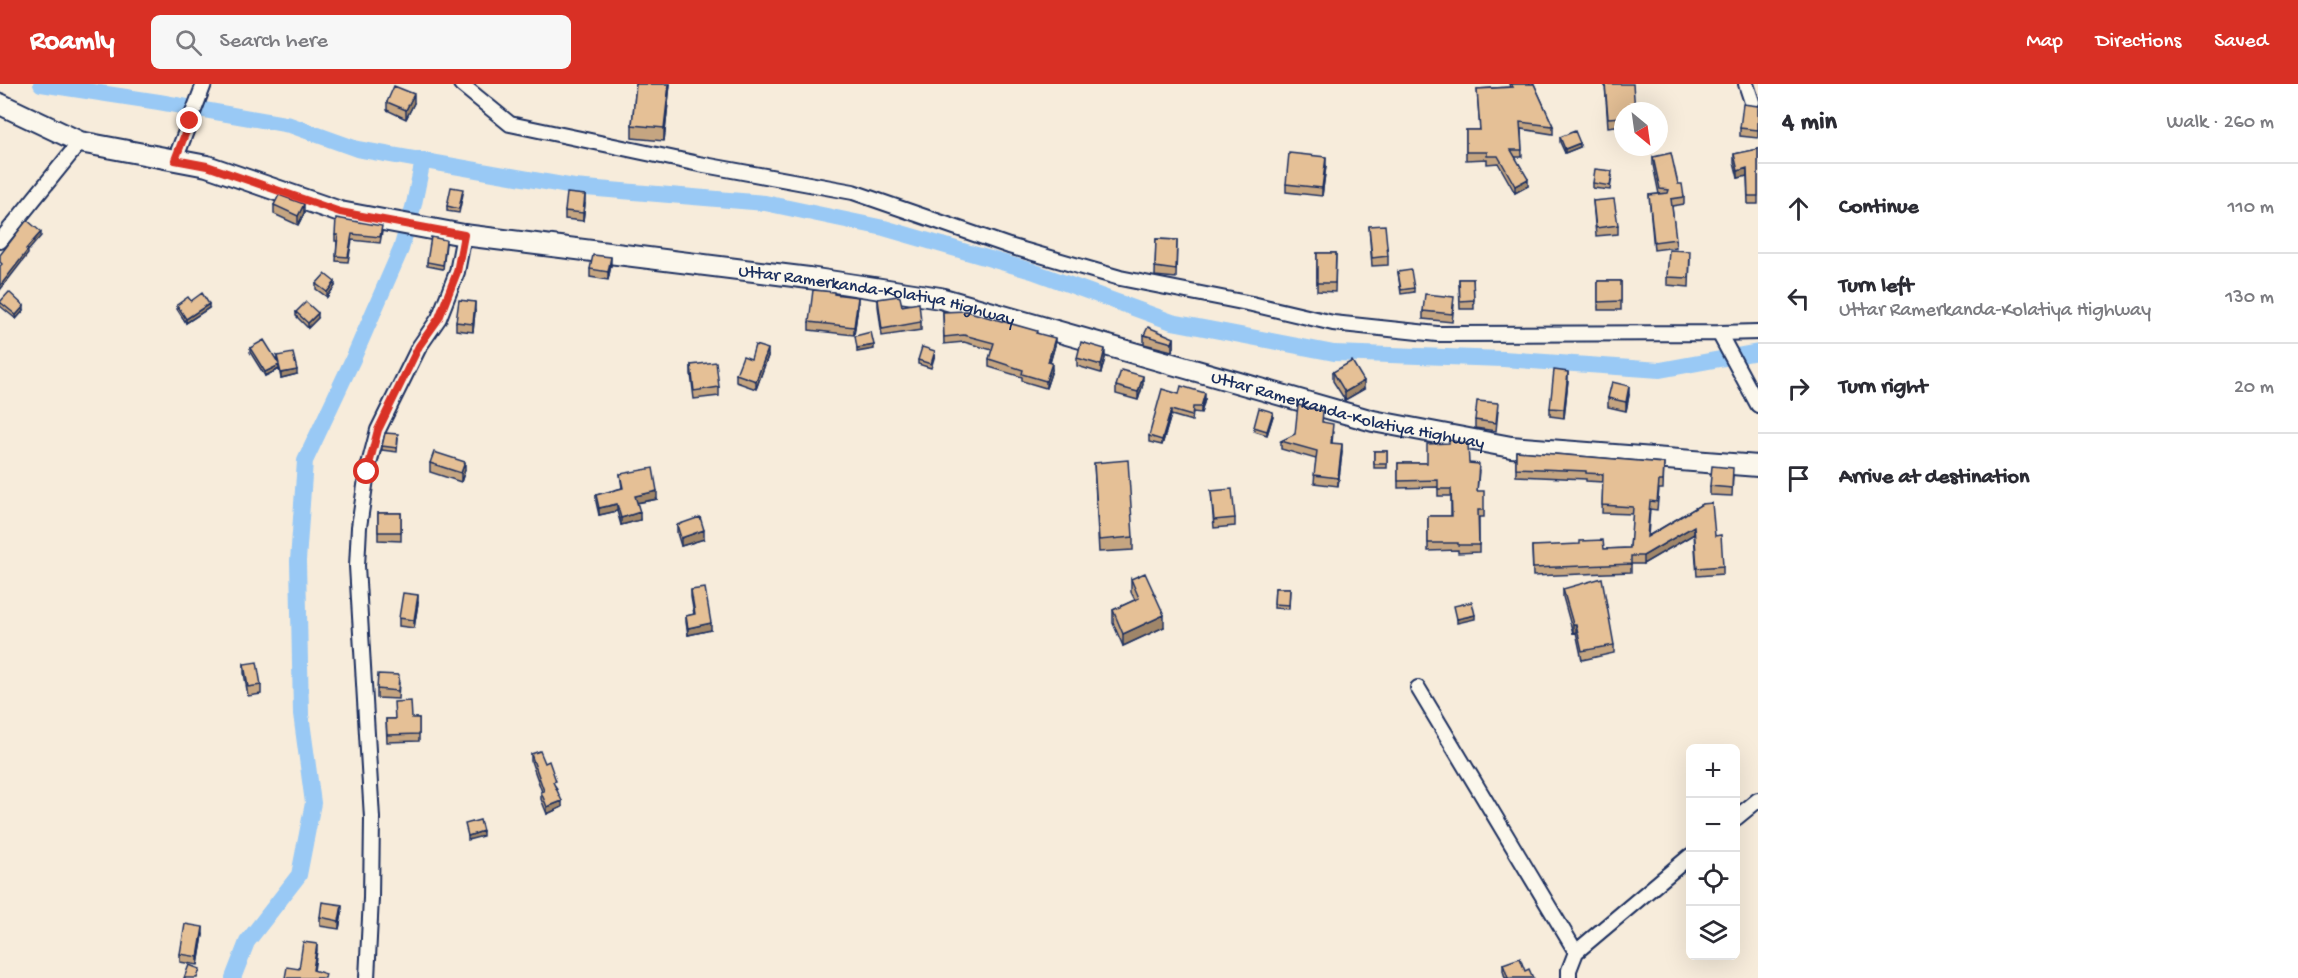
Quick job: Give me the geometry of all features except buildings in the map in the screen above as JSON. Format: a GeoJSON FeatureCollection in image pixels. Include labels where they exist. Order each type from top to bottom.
{"type":"FeatureCollection","features":[{"type":"Feature","properties":{"kind":"street"},"geometry":{"type":"LineString","coordinates":[[175,160],[204,84]]}},
{"type":"Feature","properties":{"kind":"street"},"geometry":{"type":"LineString","coordinates":[[461,84],[510,124],[699,164],[853,192],[1009,246],[1120,278],[1252,304],[1333,323],[1437,334],[1722,337],[1758,332]]}},
{"type":"Feature","properties":{"kind":"street"},"geometry":{"type":"LineString","coordinates":[[1746,84],[1752,102]]}},
{"type":"Feature","properties":{"kind":"street","name":"Uttar Ramerkanda-Kolatiya Highway"},"geometry":{"type":"LineString","coordinates":[[0,104],[80,142],[207,166],[340,212],[458,233],[809,278],[940,298],[1373,421],[1512,447],[1758,466]]}},
{"type":"Feature","properties":{"kind":"street"},"geometry":{"type":"LineString","coordinates":[[0,241],[80,142]]}},
{"type":"Feature","properties":{"kind":"street"},"geometry":{"type":"LineString","coordinates":[[367,978],[372,818],[357,566],[359,527],[367,472],[378,430],[419,346],[439,318],[457,272],[458,233]]}},
{"type":"Feature","properties":{"kind":"street"},"geometry":{"type":"LineString","coordinates":[[1722,337],[1755,399]]}},
{"type":"Feature","properties":{"kind":"street"},"geometry":{"type":"LineString","coordinates":[[1418,688],[1576,952]]}},
{"type":"Feature","properties":{"kind":"street"},"geometry":{"type":"LineString","coordinates":[[1740,815],[1758,800]]}},
{"type":"Feature","properties":{"kind":"street"},"geometry":{"type":"LineString","coordinates":[[1569,978],[1569,970],[1576,952],[1686,859]]}},
{"type":"Feature","properties":{"kind":"waterway"},"geometry":{"type":"LineString","coordinates":[[41,84],[290,125],[357,149],[574,187],[765,203],[884,228],[1032,271],[1172,322],[1334,353],[1503,359],[1660,370],[1758,352]]}},
{"type":"Feature","properties":{"kind":"waterway"},"geometry":{"type":"LineString","coordinates":[[233,978],[247,942],[299,875],[313,803],[301,714],[298,561],[305,461],[401,249],[414,204],[423,160]]}},
{"type":"Feature","properties":{"kind":"route"},"geometry":{"type":"LineString","coordinates":[[190,121],[175,160],[207,166],[340,212],[464,235],[457,272],[439,318],[419,346],[399,392],[378,430],[367,472]]}}]}
